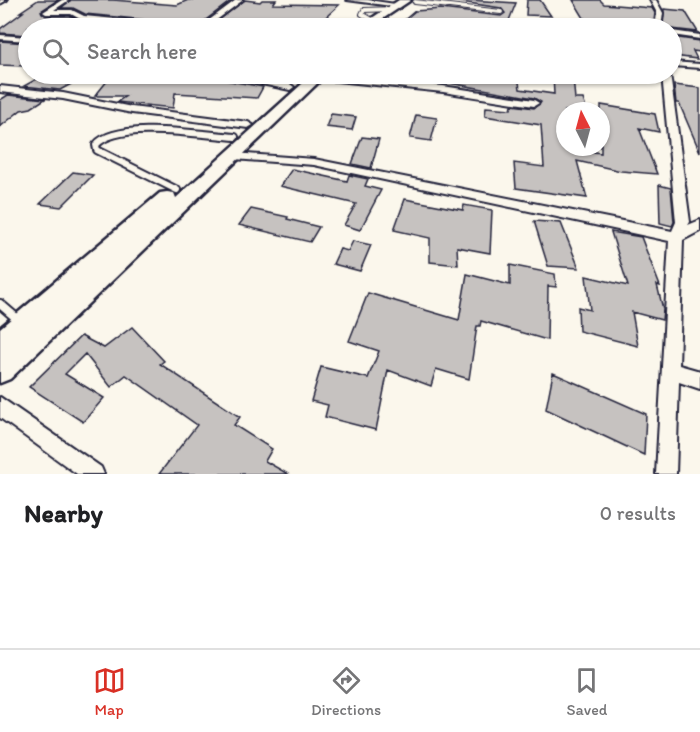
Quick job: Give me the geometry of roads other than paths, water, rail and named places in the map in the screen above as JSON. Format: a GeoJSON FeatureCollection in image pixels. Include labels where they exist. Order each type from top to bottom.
{"type":"FeatureCollection","features":[{"type":"Feature","properties":{"kind":"highway"},"geometry":{"type":"LineString","coordinates":[[384,18],[406,3]]}},
{"type":"Feature","properties":{"kind":"highway"},"geometry":{"type":"LineString","coordinates":[[384,18],[406,3]]}},
{"type":"Feature","properties":{"kind":"highway"},"geometry":{"type":"LineString","coordinates":[[0,370],[296,84]]}},
{"type":"Feature","properties":{"kind":"highway"},"geometry":{"type":"LineString","coordinates":[[0,344],[177,190],[239,139],[269,120],[304,84]]}},
{"type":"Feature","properties":{"kind":"street"},"geometry":{"type":"LineString","coordinates":[[66,0],[46,12],[72,12],[82,18]]}},
{"type":"Feature","properties":{"kind":"street"},"geometry":{"type":"LineString","coordinates":[[216,18],[240,0]]}},
{"type":"Feature","properties":{"kind":"street"},"geometry":{"type":"LineString","coordinates":[[350,0],[406,3]]}},
{"type":"Feature","properties":{"kind":"street"},"geometry":{"type":"LineString","coordinates":[[652,0],[660,13],[659,18]]}},
{"type":"Feature","properties":{"kind":"street"},"geometry":{"type":"LineString","coordinates":[[682,34],[700,37]]}},
{"type":"Feature","properties":{"kind":"street"},"geometry":{"type":"LineString","coordinates":[[0,37],[18,38]]}},
{"type":"Feature","properties":{"kind":"street"},"geometry":{"type":"LineString","coordinates":[[682,65],[700,66]]}},
{"type":"Feature","properties":{"kind":"street"},"geometry":{"type":"LineString","coordinates":[[273,84],[290,87]]}},
{"type":"Feature","properties":{"kind":"street"},"geometry":{"type":"LineString","coordinates":[[400,84],[534,103]]}},
{"type":"Feature","properties":{"kind":"street"},"geometry":{"type":"LineString","coordinates":[[666,474],[676,237],[683,222],[667,84]]}},
{"type":"Feature","properties":{"kind":"street"},"geometry":{"type":"LineString","coordinates":[[0,89],[63,96],[132,110],[314,162],[676,237],[700,225]]}},
{"type":"Feature","properties":{"kind":"street"},"geometry":{"type":"LineString","coordinates":[[671,371],[700,380]]}},
{"type":"Feature","properties":{"kind":"street"},"geometry":{"type":"LineString","coordinates":[[0,406],[93,474]]}},
{"type":"Feature","properties":{"kind":"lane"},"geometry":{"type":"LineString","coordinates":[[406,3],[501,12]]}},
{"type":"Feature","properties":{"kind":"lane"},"geometry":{"type":"LineString","coordinates":[[177,190],[97,150],[96,145],[113,132],[129,130],[239,139]]}},
{"type":"Feature","properties":{"kind":"lane"},"geometry":{"type":"LineString","coordinates":[[0,304],[23,324]]}}]}
